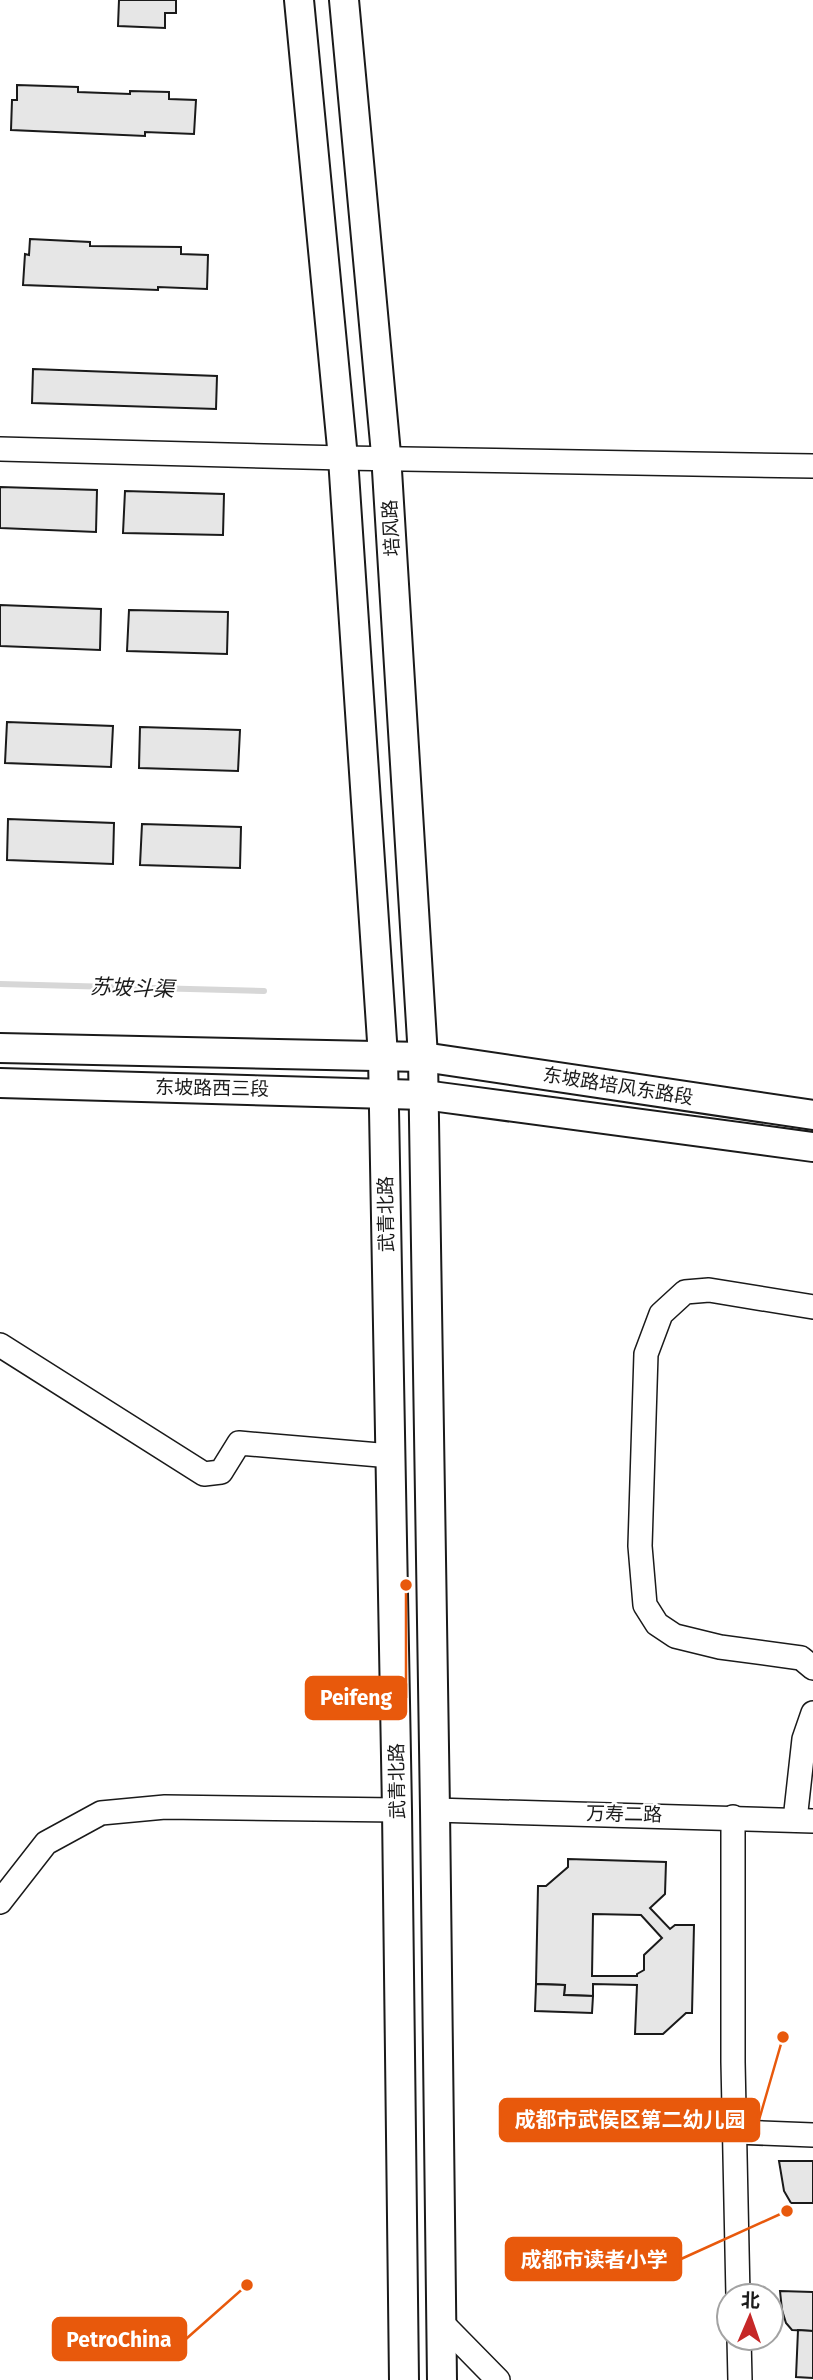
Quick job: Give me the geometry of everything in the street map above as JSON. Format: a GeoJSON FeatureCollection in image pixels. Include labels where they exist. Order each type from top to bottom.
{"type":"FeatureCollection","features":[{"type":"Feature","properties":{"kind":"main road"},"geometry":{"type":"LineString","coordinates":[[299,0],[342,458],[383,1056]]}},
{"type":"Feature","properties":{"kind":"main road","name":"培风路"},"geometry":{"type":"LineString","coordinates":[[344,0],[387,459],[423,1057]]}},
{"type":"Feature","properties":{"kind":"main road","name":"东坡路西三段"},"geometry":{"type":"LineString","coordinates":[[0,1048],[423,1057]]}},
{"type":"Feature","properties":{"kind":"main road","name":"武青北路"},"geometry":{"type":"LineString","coordinates":[[383,1056],[404,2380]]}},
{"type":"Feature","properties":{"kind":"main road","name":"武青北路"},"geometry":{"type":"LineString","coordinates":[[423,1057],[436,1810],[442,2380]]}},
{"type":"Feature","properties":{"kind":"main road","name":"东坡路培风东路段"},"geometry":{"type":"LineString","coordinates":[[423,1057],[813,1115]]}},
{"type":"Feature","properties":{"kind":"main road","name":"东坡路西三段"},"geometry":{"type":"LineString","coordinates":[[0,1083],[425,1095]]}},
{"type":"Feature","properties":{"kind":"main road","name":"东坡路培风东路段"},"geometry":{"type":"LineString","coordinates":[[425,1095],[813,1147]]}},
{"type":"Feature","properties":{"kind":"street"},"geometry":{"type":"LineString","coordinates":[[0,449],[813,466]]}},
{"type":"Feature","properties":{"kind":"street"},"geometry":{"type":"LineString","coordinates":[[809,1662],[720,1647],[675,1636],[657,1624],[645,1605],[640,1546],[646,1354],[661,1314],[685,1292],[709,1290],[813,1307]]}},
{"type":"Feature","properties":{"kind":"street"},"geometry":{"type":"LineString","coordinates":[[0,1345],[204,1474],[220,1472],[239,1443],[391,1456]]}},
{"type":"Feature","properties":{"kind":"street"},"geometry":{"type":"LineString","coordinates":[[804,1821],[804,1739],[813,1713]]}},
{"type":"Feature","properties":{"kind":"street"},"geometry":{"type":"LineString","coordinates":[[0,1902],[46,1843],[101,1813],[165,1807],[397,1810]]}},
{"type":"Feature","properties":{"kind":"street","name":"万寿二路"},"geometry":{"type":"LineString","coordinates":[[436,1810],[804,1821]]}},
{"type":"Feature","properties":{"kind":"street"},"geometry":{"type":"LineString","coordinates":[[733,1817],[738,2282]]}},
{"type":"Feature","properties":{"kind":"street"},"geometry":{"type":"LineString","coordinates":[[735,2132],[813,2135]]}},
{"type":"Feature","properties":{"kind":"street"},"geometry":{"type":"LineString","coordinates":[[442,2323],[498,2380]]}},
{"type":"Feature","properties":{"kind":"street"},"geometry":{"type":"LineString","coordinates":[[739,2352],[740,2380]]}},
{"type":"Feature","properties":{"kind":"building"},"geometry":{"type":"Polygon","coordinates":[[[119,0],[176,0],[176,13],[165,13],[165,28],[118,26],[119,0]]]}},
{"type":"Feature","properties":{"kind":"building"},"geometry":{"type":"Polygon","coordinates":[[[17,85],[78,87],[78,92],[169,92],[169,99],[196,100],[194,134],[145,132],[145,136],[11,130],[12,100],[17,100],[17,85]]]}},
{"type":"Feature","properties":{"kind":"building"},"geometry":{"type":"Polygon","coordinates":[[[30,239],[90,242],[90,246],[181,247],[181,254],[208,255],[207,289],[23,285],[25,254],[29,255],[30,239]]]}},
{"type":"Feature","properties":{"kind":"building"},"geometry":{"type":"Polygon","coordinates":[[[33,369],[217,376],[216,409],[32,403],[33,369]]]}},
{"type":"Feature","properties":{"kind":"building"},"geometry":{"type":"Polygon","coordinates":[[[0,487],[97,490],[96,532],[0,528],[0,487]]]}},
{"type":"Feature","properties":{"kind":"building"},"geometry":{"type":"Polygon","coordinates":[[[125,491],[224,494],[223,535],[123,533],[125,491]]]}},
{"type":"Feature","properties":{"kind":"building"},"geometry":{"type":"Polygon","coordinates":[[[0,605],[101,609],[100,650],[0,646],[0,605]]]}},
{"type":"Feature","properties":{"kind":"building"},"geometry":{"type":"Polygon","coordinates":[[[129,610],[228,612],[227,654],[127,651],[129,610]]]}},
{"type":"Feature","properties":{"kind":"building"},"geometry":{"type":"Polygon","coordinates":[[[7,722],[113,726],[111,767],[5,763],[7,722]]]}},
{"type":"Feature","properties":{"kind":"building"},"geometry":{"type":"Polygon","coordinates":[[[140,727],[240,730],[238,771],[139,768],[140,727]]]}},
{"type":"Feature","properties":{"kind":"building"},"geometry":{"type":"Polygon","coordinates":[[[8,819],[114,823],[113,864],[7,860],[8,819]]]}},
{"type":"Feature","properties":{"kind":"building"},"geometry":{"type":"Polygon","coordinates":[[[142,824],[241,827],[240,868],[140,865],[142,824]]]}},
{"type":"Feature","properties":{"kind":"building"},"geometry":{"type":"Polygon","coordinates":[[[568,1859],[666,1862],[665,1894],[650,1908],[670,1929],[675,1925],[694,1925],[692,2013],[686,2013],[663,2034],[635,2034],[637,1985],[593,1984],[593,1996],[564,1995],[565,1985],[536,1984],[538,1886],[546,1886],[568,1867],[568,1859]],[[593,1914],[592,1976],[637,1976],[644,1970],[644,1955],[662,1938],[641,1915],[593,1914]]]}},
{"type":"Feature","properties":{"kind":"building"},"geometry":{"type":"Polygon","coordinates":[[[536,1984],[565,1985],[564,1995],[593,1996],[592,2013],[535,2011],[536,1984]]]}},
{"type":"Feature","properties":{"kind":"building"},"geometry":{"type":"Polygon","coordinates":[[[779,2161],[813,2161],[813,2203],[791,2203],[784,2191],[779,2161]]]}},
{"type":"Feature","properties":{"kind":"building"},"geometry":{"type":"Polygon","coordinates":[[[785,2291],[813,2292],[813,2331],[792,2330],[786,2323],[785,2291]]]}},
{"type":"Feature","properties":{"kind":"building"},"geometry":{"type":"Polygon","coordinates":[[[798,2330],[813,2331],[813,2378],[796,2377],[798,2330]]]}},
{"type":"Feature","properties":{"kind":"waterway","name":"苏坡斗渠"},"geometry":{"type":"LineString","coordinates":[[0,984],[264,991]]}},
{"type":"Feature","properties":{"kind":"place","name":"Peifeng"},"geometry":{"type":"Point","coordinates":[406,1585]}},
{"type":"Feature","properties":{"kind":"place","name":"成都市武侯区第二幼儿园"},"geometry":{"type":"Point","coordinates":[783,2037]}},
{"type":"Feature","properties":{"kind":"place","name":"成都市读者小学"},"geometry":{"type":"Point","coordinates":[787,2211]}},
{"type":"Feature","properties":{"kind":"place","name":"PetroChina"},"geometry":{"type":"Point","coordinates":[247,2285]}}]}
